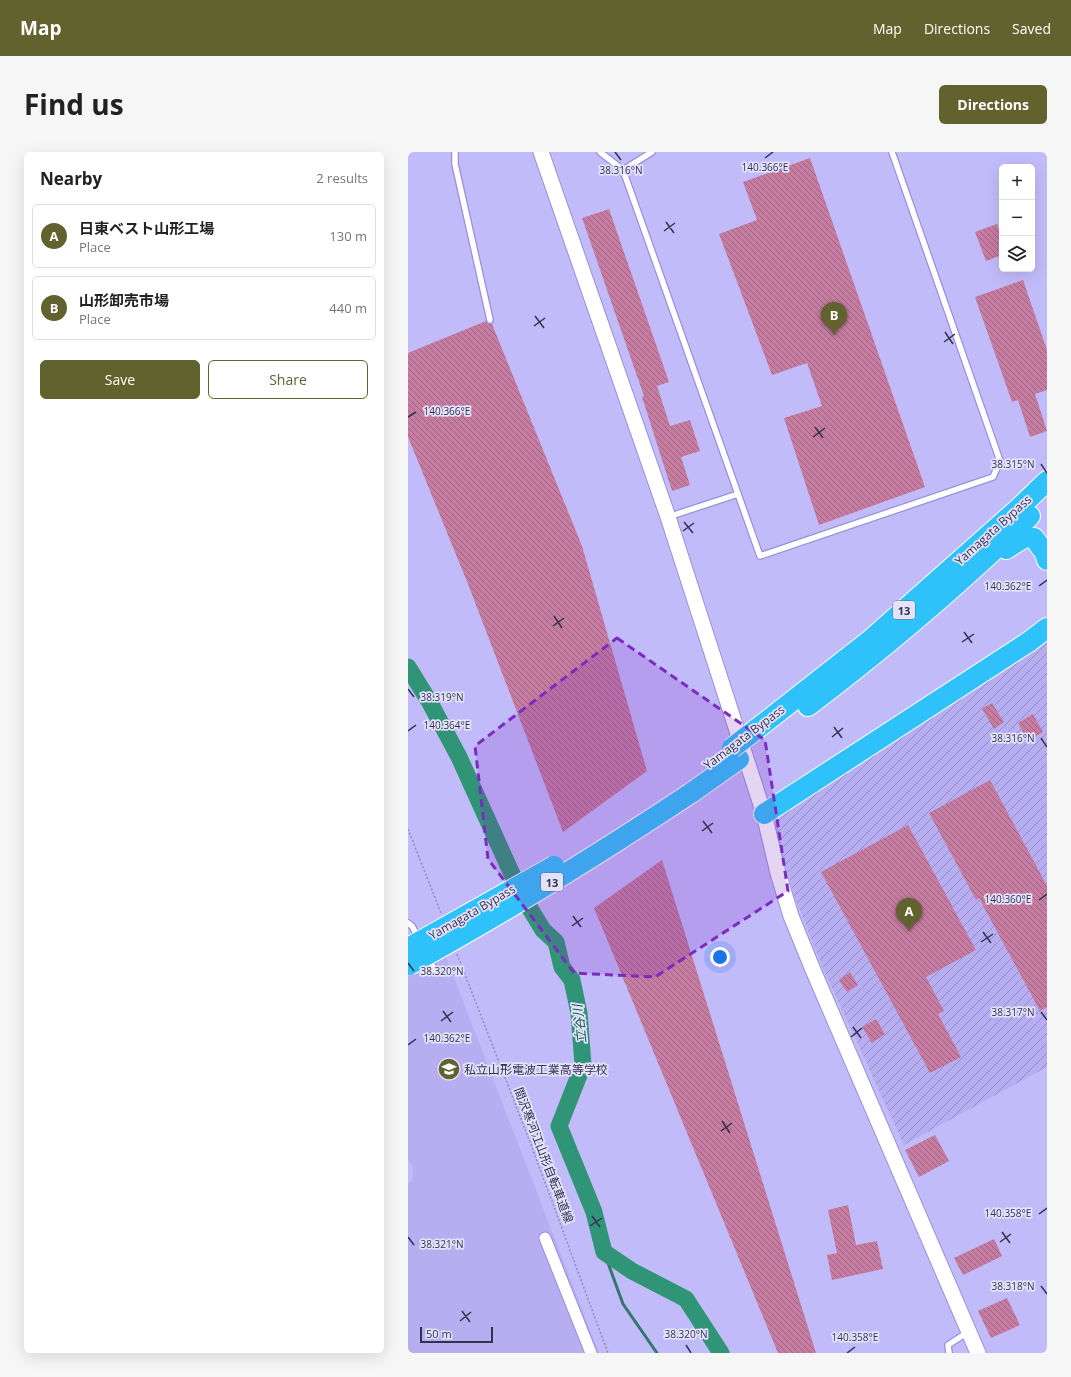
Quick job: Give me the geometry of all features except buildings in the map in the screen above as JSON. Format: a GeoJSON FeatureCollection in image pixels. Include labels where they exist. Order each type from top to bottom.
{"type":"FeatureCollection","features":[{"type":"Feature","properties":{"kind":"highway","name":"Yamagata Bypass"},"geometry":{"type":"LineString","coordinates":[[414,955],[574,854],[688,787],[735,754],[869,641],[1020,508],[1047,481]]}},
{"type":"Feature","properties":{"kind":"highway","name":"Yamagata Bypass"},"geometry":{"type":"LineString","coordinates":[[757,737],[863,664],[984,561],[1047,499]]}},
{"type":"Feature","properties":{"kind":"highway"},"geometry":{"type":"LineString","coordinates":[[1046,557],[1047,531]]}},
{"type":"Feature","properties":{"kind":"highway"},"geometry":{"type":"LineString","coordinates":[[938,599],[951,594],[971,581],[1010,545],[1025,537],[1034,538],[1046,557]]}},
{"type":"Feature","properties":{"kind":"highway"},"geometry":{"type":"LineString","coordinates":[[764,814],[1030,641],[1047,628]]}},
{"type":"Feature","properties":{"kind":"street"},"geometry":{"type":"LineString","coordinates":[[541,152],[668,517],[764,814],[778,873],[791,916],[978,1353]]}},
{"type":"Feature","properties":{"kind":"street"},"geometry":{"type":"LineString","coordinates":[[545,1238],[591,1353]]}},
{"type":"Feature","properties":{"kind":"lane"},"geometry":{"type":"LineString","coordinates":[[455,152],[455,164],[490,320]]}},
{"type":"Feature","properties":{"kind":"lane"},"geometry":{"type":"LineString","coordinates":[[600,152],[622,170],[760,556],[993,477],[1000,461],[892,152]]}},
{"type":"Feature","properties":{"kind":"lane"},"geometry":{"type":"LineString","coordinates":[[622,170],[652,152]]}},
{"type":"Feature","properties":{"kind":"lane"},"geometry":{"type":"LineString","coordinates":[[668,517],[738,494]]}},
{"type":"Feature","properties":{"kind":"lane"},"geometry":{"type":"LineString","coordinates":[[408,923],[412,926],[414,955],[436,972]]}},
{"type":"Feature","properties":{"kind":"lane"},"geometry":{"type":"LineString","coordinates":[[949,1353],[948,1346],[969,1331]]}},
{"type":"Feature","properties":{"kind":"path"},"geometry":{"type":"LineString","coordinates":[[408,829],[443,917]]}},
{"type":"Feature","properties":{"kind":"path","name":"間沢寒河江山形自転車道線"},"geometry":{"type":"LineString","coordinates":[[457,954],[530,1142],[608,1353]]}},
{"type":"Feature","properties":{"kind":"highlighted area"},"geometry":{"type":"Polygon","coordinates":[[[617,638],[765,740],[788,891],[655,977],[574,973],[488,859],[475,746],[617,638]]]}},
{"type":"Feature","properties":{"kind":"shaded area"},"geometry":{"type":"Polygon","coordinates":[[[1047,640],[1047,1067],[904,1145],[822,966],[795,898],[775,828],[778,817],[1047,640]]]}},
{"type":"Feature","properties":{"kind":"shaded area","name":"私立山形電波工業高等学校"},"geometry":{"type":"Polygon","coordinates":[[[446,957],[599,1353],[408,1353],[408,1183],[412,1181],[413,1166],[408,1161],[408,977],[446,957]]]}},
{"type":"Feature","properties":{"kind":"waterway","name":"立谷川"},"geometry":{"type":"LineString","coordinates":[[408,667],[429,701],[459,757],[521,894],[543,930],[556,942],[562,967],[572,980],[579,1013],[583,1065],[559,1126],[594,1212],[604,1252],[632,1271],[686,1299],[721,1353]]}},
{"type":"Feature","properties":{"kind":"waterway"},"geometry":{"type":"LineString","coordinates":[[604,1252],[623,1304],[657,1353]]}},
{"type":"Feature","properties":{"kind":"place","name":"山形卸売市場"},"geometry":{"type":"Point","coordinates":[834,335]}},
{"type":"Feature","properties":{"kind":"place","name":"日東ベスト山形工場"},"geometry":{"type":"Point","coordinates":[909,931]}},
{"type":"Feature","properties":{"kind":"place","name":"私立山形電波工業高等学校"},"geometry":{"type":"Point","coordinates":[449,1069]}}]}
